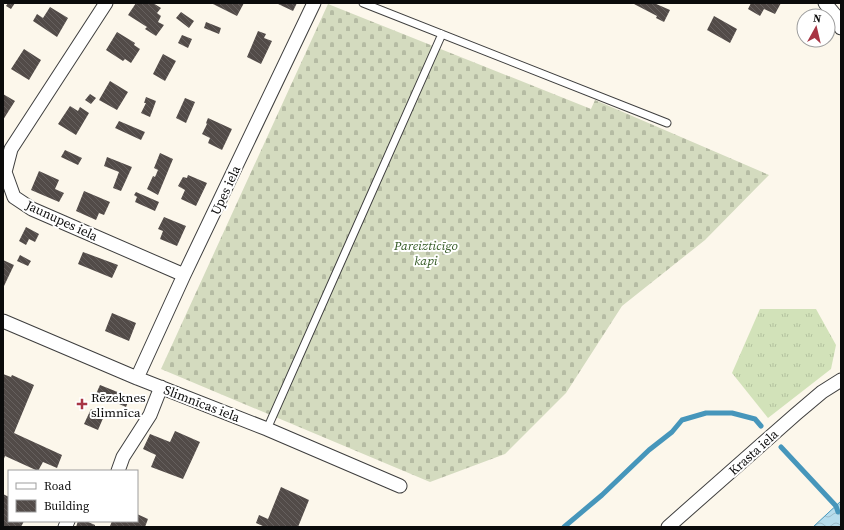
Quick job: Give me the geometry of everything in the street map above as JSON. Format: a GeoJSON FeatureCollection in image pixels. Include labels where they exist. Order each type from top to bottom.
{"type":"FeatureCollection","features":[{"type":"Feature","properties":{"kind":"street","name":"Jaunupes iela"},"geometry":{"type":"LineString","coordinates":[[106,3],[11,149],[5,172],[14,197],[32,209],[184,275]]}},
{"type":"Feature","properties":{"kind":"street","name":"Upes iela"},"geometry":{"type":"LineString","coordinates":[[137,378],[184,275],[314,3]]}},
{"type":"Feature","properties":{"kind":"street"},"geometry":{"type":"LineString","coordinates":[[825,3],[835,15],[841,28]]}},
{"type":"Feature","properties":{"kind":"street","name":"Slimnīcas iela"},"geometry":{"type":"LineString","coordinates":[[3,322],[137,378],[267,429],[400,486]]}},
{"type":"Feature","properties":{"kind":"street","name":"Krasta iela"},"geometry":{"type":"LineString","coordinates":[[668,527],[812,400],[841,380]]}},
{"type":"Feature","properties":{"kind":"street"},"geometry":{"type":"LineString","coordinates":[[118,470],[123,457],[150,415],[161,387]]}},
{"type":"Feature","properties":{"kind":"lane"},"geometry":{"type":"LineString","coordinates":[[363,3],[667,123]]}},
{"type":"Feature","properties":{"kind":"lane"},"geometry":{"type":"LineString","coordinates":[[267,429],[442,34]]}},
{"type":"Feature","properties":{"kind":"green space","name":"Pareizticīgo kapi"},"geometry":{"type":"Polygon","coordinates":[[[328,4],[591,109],[595,100],[769,175],[705,240],[622,306],[566,393],[505,454],[430,482],[161,369],[328,4]]]}},
{"type":"Feature","properties":{"kind":"green space"},"geometry":{"type":"Polygon","coordinates":[[[760,309],[816,309],[836,345],[831,369],[768,418],[732,373],[760,309]]]}},
{"type":"Feature","properties":{"kind":"water"},"geometry":{"type":"Polygon","coordinates":[[[841,501],[841,527],[813,527],[841,501]]]}},
{"type":"Feature","properties":{"kind":"building"},"geometry":{"type":"Polygon","coordinates":[[[8,3],[15,3],[11,9],[6,6],[8,3]]]}},
{"type":"Feature","properties":{"kind":"building"},"geometry":{"type":"Polygon","coordinates":[[[136,3],[153,3],[161,8],[157,13],[161,16],[158,22],[164,25],[156,36],[145,29],[147,27],[128,15],[136,3]]]}},
{"type":"Feature","properties":{"kind":"building"},"geometry":{"type":"Polygon","coordinates":[[[211,3],[244,3],[237,16],[211,3]]]}},
{"type":"Feature","properties":{"kind":"building"},"geometry":{"type":"Polygon","coordinates":[[[276,3],[297,3],[293,11],[276,3]]]}},
{"type":"Feature","properties":{"kind":"building"},"geometry":{"type":"Polygon","coordinates":[[[654,3],[670,10],[664,22],[656,18],[657,16],[634,4],[654,3]]]}},
{"type":"Feature","properties":{"kind":"building"},"geometry":{"type":"Polygon","coordinates":[[[751,3],[781,3],[775,14],[764,9],[760,16],[748,9],[751,3]]]}},
{"type":"Feature","properties":{"kind":"building"},"geometry":{"type":"Polygon","coordinates":[[[50,7],[68,18],[57,37],[33,21],[37,14],[43,18],[50,7]]]}},
{"type":"Feature","properties":{"kind":"building"},"geometry":{"type":"Polygon","coordinates":[[[181,12],[194,21],[189,28],[176,18],[181,12]]]}},
{"type":"Feature","properties":{"kind":"building"},"geometry":{"type":"Polygon","coordinates":[[[714,16],[737,29],[730,43],[707,30],[714,16]]]}},
{"type":"Feature","properties":{"kind":"building"},"geometry":{"type":"Polygon","coordinates":[[[206,22],[221,28],[219,34],[204,28],[206,22]]]}},
{"type":"Feature","properties":{"kind":"building"},"geometry":{"type":"Polygon","coordinates":[[[258,31],[266,34],[264,38],[272,41],[261,64],[247,57],[258,31]]]}},
{"type":"Feature","properties":{"kind":"building"},"geometry":{"type":"Polygon","coordinates":[[[117,32],[135,43],[134,45],[140,49],[131,63],[125,59],[123,61],[106,50],[117,32]]]}},
{"type":"Feature","properties":{"kind":"building"},"geometry":{"type":"Polygon","coordinates":[[[182,35],[192,39],[188,48],[178,43],[182,35]]]}},
{"type":"Feature","properties":{"kind":"building"},"geometry":{"type":"Polygon","coordinates":[[[24,49],[41,60],[29,80],[11,69],[24,49]]]}},
{"type":"Feature","properties":{"kind":"building"},"geometry":{"type":"Polygon","coordinates":[[[163,54],[176,61],[165,81],[153,74],[163,54]]]}},
{"type":"Feature","properties":{"kind":"building"},"geometry":{"type":"Polygon","coordinates":[[[110,81],[128,92],[117,110],[99,100],[110,81]]]}},
{"type":"Feature","properties":{"kind":"building"},"geometry":{"type":"Polygon","coordinates":[[[3,94],[15,101],[3,120],[3,94]]]}},
{"type":"Feature","properties":{"kind":"building"},"geometry":{"type":"Polygon","coordinates":[[[90,94],[96,98],[91,104],[85,100],[90,94]]]}},
{"type":"Feature","properties":{"kind":"building"},"geometry":{"type":"Polygon","coordinates":[[[146,97],[156,101],[150,117],[141,113],[146,103],[144,103],[146,97]]]}},
{"type":"Feature","properties":{"kind":"building"},"geometry":{"type":"Polygon","coordinates":[[[185,98],[195,102],[186,123],[176,118],[185,98]]]}},
{"type":"Feature","properties":{"kind":"building"},"geometry":{"type":"Polygon","coordinates":[[[70,106],[78,111],[80,107],[89,113],[76,135],[58,124],[70,106]]]}},
{"type":"Feature","properties":{"kind":"building"},"geometry":{"type":"Polygon","coordinates":[[[208,118],[232,129],[222,150],[208,143],[210,138],[202,134],[208,118]]]}},
{"type":"Feature","properties":{"kind":"building"},"geometry":{"type":"Polygon","coordinates":[[[119,121],[145,132],[141,140],[115,128],[119,121]]]}},
{"type":"Feature","properties":{"kind":"building"},"geometry":{"type":"Polygon","coordinates":[[[65,150],[82,158],[78,165],[61,157],[65,150]]]}},
{"type":"Feature","properties":{"kind":"building"},"geometry":{"type":"Polygon","coordinates":[[[160,153],[173,159],[158,195],[147,189],[153,176],[155,177],[158,170],[154,168],[160,153]]]}},
{"type":"Feature","properties":{"kind":"building"},"geometry":{"type":"Polygon","coordinates":[[[107,157],[132,167],[121,191],[113,188],[119,172],[104,166],[107,157]]]}},
{"type":"Feature","properties":{"kind":"building"},"geometry":{"type":"Polygon","coordinates":[[[39,171],[59,180],[55,189],[64,193],[59,202],[31,190],[39,171]]]}},
{"type":"Feature","properties":{"kind":"building"},"geometry":{"type":"Polygon","coordinates":[[[188,175],[207,183],[196,206],[181,199],[185,190],[178,186],[183,177],[187,178],[188,175]]]}},
{"type":"Feature","properties":{"kind":"building"},"geometry":{"type":"Polygon","coordinates":[[[84,191],[110,202],[104,215],[99,213],[96,220],[76,211],[84,191]]]}},
{"type":"Feature","properties":{"kind":"building"},"geometry":{"type":"Polygon","coordinates":[[[136,192],[159,202],[155,211],[135,202],[137,197],[134,195],[136,192]]]}},
{"type":"Feature","properties":{"kind":"building"},"geometry":{"type":"Polygon","coordinates":[[[164,217],[186,226],[177,246],[160,239],[163,231],[158,229],[164,217]]]}},
{"type":"Feature","properties":{"kind":"building"},"geometry":{"type":"Polygon","coordinates":[[[26,227],[39,234],[35,242],[29,239],[26,245],[19,241],[26,227]]]}},
{"type":"Feature","properties":{"kind":"building"},"geometry":{"type":"Polygon","coordinates":[[[83,252],[118,265],[112,278],[78,264],[83,252]]]}},
{"type":"Feature","properties":{"kind":"building"},"geometry":{"type":"Polygon","coordinates":[[[20,255],[31,261],[28,266],[17,261],[20,255]]]}},
{"type":"Feature","properties":{"kind":"building"},"geometry":{"type":"Polygon","coordinates":[[[3,260],[14,265],[4,286],[3,286],[3,260]]]}},
{"type":"Feature","properties":{"kind":"building"},"geometry":{"type":"Polygon","coordinates":[[[112,313],[136,323],[129,341],[105,331],[112,313]]]}},
{"type":"Feature","properties":{"kind":"building"},"geometry":{"type":"Polygon","coordinates":[[[3,374],[11,377],[12,375],[34,385],[14,433],[62,455],[57,468],[43,462],[39,470],[5,456],[3,461],[3,374]]]}},
{"type":"Feature","properties":{"kind":"building"},"geometry":{"type":"Polygon","coordinates":[[[100,385],[130,397],[126,407],[96,394],[100,385]]]}},
{"type":"Feature","properties":{"kind":"building"},"geometry":{"type":"Polygon","coordinates":[[[91,409],[104,416],[98,430],[84,424],[91,409]]]}},
{"type":"Feature","properties":{"kind":"building"},"geometry":{"type":"Polygon","coordinates":[[[175,431],[200,442],[183,479],[151,467],[156,455],[143,449],[150,434],[170,442],[175,431]]]}},
{"type":"Feature","properties":{"kind":"building"},"geometry":{"type":"Polygon","coordinates":[[[281,487],[309,500],[298,527],[265,527],[256,523],[259,515],[268,519],[281,487]]]}},
{"type":"Feature","properties":{"kind":"building"},"geometry":{"type":"Polygon","coordinates":[[[3,494],[8,496],[8,522],[24,522],[21,527],[3,527],[3,494]]]}},
{"type":"Feature","properties":{"kind":"building"},"geometry":{"type":"Polygon","coordinates":[[[138,514],[148,519],[145,527],[110,526],[112,522],[138,522],[138,514]]]}},
{"type":"Feature","properties":{"kind":"building"},"geometry":{"type":"Polygon","coordinates":[[[78,522],[88,522],[95,525],[95,527],[76,527],[78,522]]]}},
{"type":"Feature","properties":{"kind":"waterway"},"geometry":{"type":"LineString","coordinates":[[564,527],[602,495],[649,450],[672,432],[682,420],[706,413],[732,413],[755,419],[761,426]]}},
{"type":"Feature","properties":{"kind":"waterway"},"geometry":{"type":"LineString","coordinates":[[781,447],[836,506],[838,512]]}},
{"type":"Feature","properties":{"kind":"place","name":"Rēzeknes slimnīca"},"geometry":{"type":"Point","coordinates":[82,404]}}]}
